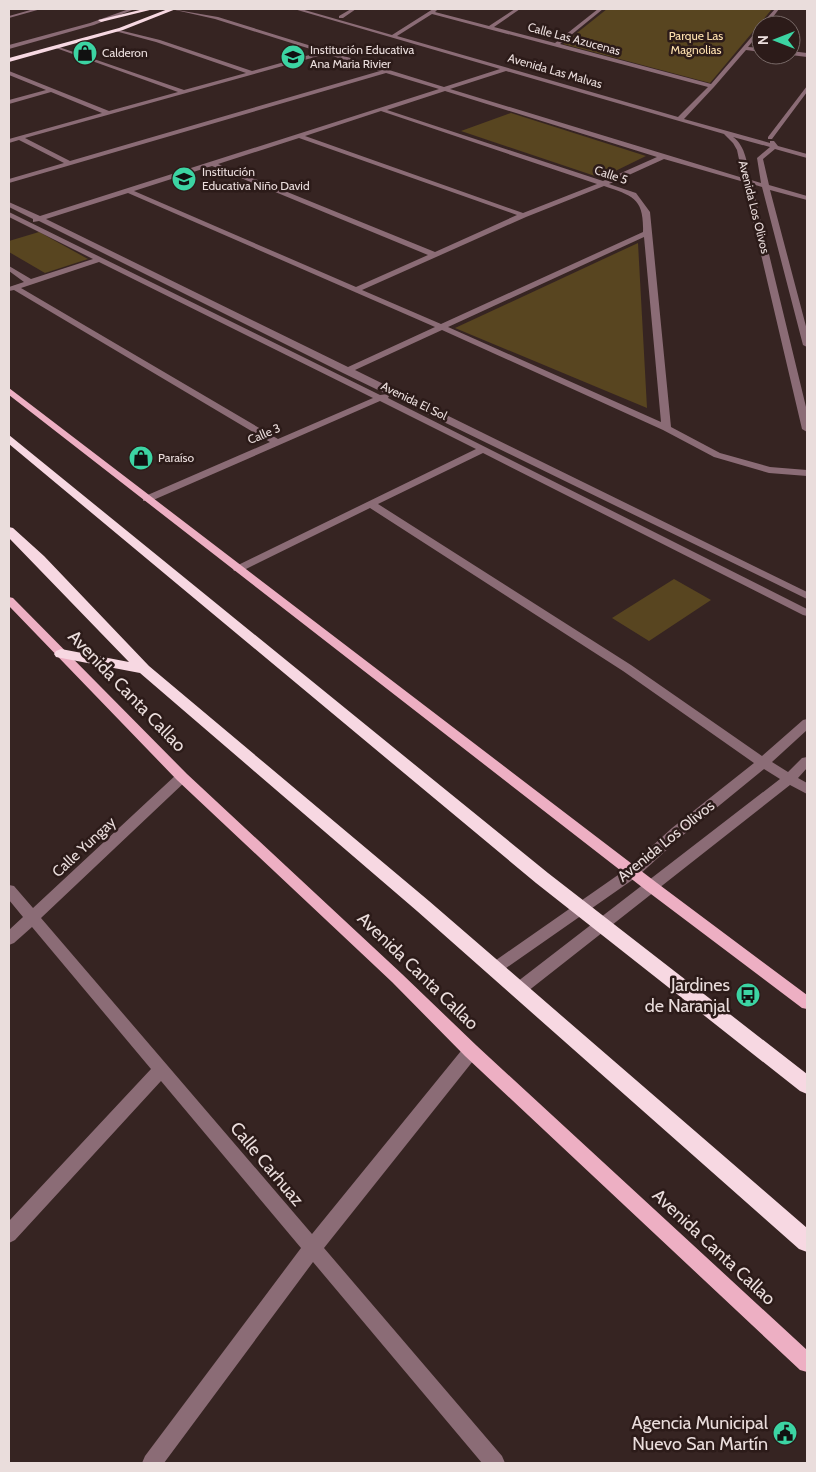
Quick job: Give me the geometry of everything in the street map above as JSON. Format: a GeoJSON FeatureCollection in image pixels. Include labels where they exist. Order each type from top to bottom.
{"type":"FeatureCollection","features":[{"type":"Feature","properties":{"kind":"highway"},"geometry":{"type":"LineString","coordinates":[[101,20],[153,9]]}},
{"type":"Feature","properties":{"kind":"highway"},"geometry":{"type":"LineString","coordinates":[[9,54],[105,27],[153,9]]}},
{"type":"Feature","properties":{"kind":"highway"},"geometry":{"type":"LineString","coordinates":[[9,60],[118,30],[173,9]]}},
{"type":"Feature","properties":{"kind":"highway"},"geometry":{"type":"LineString","coordinates":[[9,438],[542,878],[807,1085]]}},
{"type":"Feature","properties":{"kind":"highway","name":"Avenida Canta Callao"},"geometry":{"type":"LineString","coordinates":[[9,531],[40,559],[144,669],[494,969],[807,1242]]}},
{"type":"Feature","properties":{"kind":"highway"},"geometry":{"type":"LineString","coordinates":[[61,654],[144,669]]}},
{"type":"Feature","properties":{"kind":"main road"},"geometry":{"type":"LineString","coordinates":[[9,391],[652,887],[807,1003]]}},
{"type":"Feature","properties":{"kind":"main road","name":"Avenida Canta Callao"},"geometry":{"type":"LineString","coordinates":[[9,600],[182,777],[397,978],[471,1051],[807,1363]]}},
{"type":"Feature","properties":{"kind":"street"},"geometry":{"type":"LineString","coordinates":[[9,17],[36,9]]}},
{"type":"Feature","properties":{"kind":"street"},"geometry":{"type":"LineString","coordinates":[[9,47],[133,9]]}},
{"type":"Feature","properties":{"kind":"street"},"geometry":{"type":"LineString","coordinates":[[173,9],[216,18],[663,157],[807,198]]}},
{"type":"Feature","properties":{"kind":"street","name":"Avenida Las Malvas"},"geometry":{"type":"LineString","coordinates":[[296,9],[514,66],[807,149]]}},
{"type":"Feature","properties":{"kind":"street","name":"Avenida Las Malvas"},"geometry":{"type":"LineString","coordinates":[[313,9],[341,16],[395,35],[506,69],[807,156]]}},
{"type":"Feature","properties":{"kind":"street"},"geometry":{"type":"LineString","coordinates":[[341,16],[354,9]]}},
{"type":"Feature","properties":{"kind":"street"},"geometry":{"type":"LineString","coordinates":[[491,27],[518,9]]}},
{"type":"Feature","properties":{"kind":"street"},"geometry":{"type":"LineString","coordinates":[[556,45],[601,9]]}},
{"type":"Feature","properties":{"kind":"street"},"geometry":{"type":"LineString","coordinates":[[395,35],[433,11]]}},
{"type":"Feature","properties":{"kind":"street","name":"Calle Las Azucenas"},"geometry":{"type":"LineString","coordinates":[[433,11],[712,86]]}},
{"type":"Feature","properties":{"kind":"street"},"geometry":{"type":"LineString","coordinates":[[118,30],[253,72]]}},
{"type":"Feature","properties":{"kind":"street"},"geometry":{"type":"LineString","coordinates":[[680,119],[686,115],[751,40]]}},
{"type":"Feature","properties":{"kind":"street"},"geometry":{"type":"LineString","coordinates":[[58,48],[184,92]]}},
{"type":"Feature","properties":{"kind":"street"},"geometry":{"type":"LineString","coordinates":[[745,48],[751,49]]}},
{"type":"Feature","properties":{"kind":"street"},"geometry":{"type":"LineString","coordinates":[[9,141],[326,52]]}},
{"type":"Feature","properties":{"kind":"street"},"geometry":{"type":"LineString","coordinates":[[26,223],[448,90],[514,66]]}},
{"type":"Feature","properties":{"kind":"street"},"geometry":{"type":"LineString","coordinates":[[9,181],[387,71]]}},
{"type":"Feature","properties":{"kind":"street"},"geometry":{"type":"LineString","coordinates":[[9,73],[108,113]]}},
{"type":"Feature","properties":{"kind":"street"},"geometry":{"type":"LineString","coordinates":[[775,146],[770,138],[807,88]]}},
{"type":"Feature","properties":{"kind":"street"},"geometry":{"type":"LineString","coordinates":[[9,102],[52,90]]}},
{"type":"Feature","properties":{"kind":"street","name":"Calle 5"},"geometry":{"type":"LineString","coordinates":[[382,110],[634,194],[647,211],[647,234],[666,428]]}},
{"type":"Feature","properties":{"kind":"street"},"geometry":{"type":"LineString","coordinates":[[718,130],[733,139],[738,145]]}},
{"type":"Feature","properties":{"kind":"street"},"geometry":{"type":"LineString","coordinates":[[300,136],[523,215]]}},
{"type":"Feature","properties":{"kind":"street"},"geometry":{"type":"LineString","coordinates":[[20,138],[71,164]]}},
{"type":"Feature","properties":{"kind":"street","name":"Avenida Los Olivos"},"geometry":{"type":"LineString","coordinates":[[770,138],[750,139],[738,145],[807,429]]}},
{"type":"Feature","properties":{"kind":"street","name":"Avenida Los Olivos"},"geometry":{"type":"LineString","coordinates":[[775,146],[760,158],[807,345]]}},
{"type":"Feature","properties":{"kind":"street"},"geometry":{"type":"LineString","coordinates":[[358,290],[523,215],[603,184],[663,157]]}},
{"type":"Feature","properties":{"kind":"street"},"geometry":{"type":"LineString","coordinates":[[213,164],[436,255]]}},
{"type":"Feature","properties":{"kind":"street"},"geometry":{"type":"LineString","coordinates":[[129,191],[358,290],[438,328],[666,428],[717,455],[769,470],[807,473]]}},
{"type":"Feature","properties":{"kind":"street","name":"Avenida El Sol"},"geometry":{"type":"LineString","coordinates":[[9,204],[807,596]]}},
{"type":"Feature","properties":{"kind":"street","name":"Avenida El Sol"},"geometry":{"type":"LineString","coordinates":[[9,214],[483,449],[807,613]]}},
{"type":"Feature","properties":{"kind":"street"},"geometry":{"type":"LineString","coordinates":[[346,371],[647,234]]}},
{"type":"Feature","properties":{"kind":"street"},"geometry":{"type":"LineString","coordinates":[[11,288],[100,260]]}},
{"type":"Feature","properties":{"kind":"street"},"geometry":{"type":"LineString","coordinates":[[9,268],[30,282]]}},
{"type":"Feature","properties":{"kind":"street"},"geometry":{"type":"LineString","coordinates":[[11,288],[276,442]]}},
{"type":"Feature","properties":{"kind":"street","name":"Calle 3"},"geometry":{"type":"LineString","coordinates":[[147,499],[392,393]]}},
{"type":"Feature","properties":{"kind":"street"},"geometry":{"type":"LineString","coordinates":[[238,569],[483,449]]}},
{"type":"Feature","properties":{"kind":"street"},"geometry":{"type":"LineString","coordinates":[[372,505],[627,668],[763,763],[807,789]]}},
{"type":"Feature","properties":{"kind":"street","name":"Avenida Los Olivos"},"geometry":{"type":"LineString","coordinates":[[494,969],[580,907],[633,872],[677,832],[763,763],[807,722]]}},
{"type":"Feature","properties":{"kind":"street","name":"Avenida Los Olivos"},"geometry":{"type":"LineString","coordinates":[[518,990],[790,778],[807,761]]}},
{"type":"Feature","properties":{"kind":"street","name":"Calle Yungay"},"geometry":{"type":"LineString","coordinates":[[9,939],[182,777]]}},
{"type":"Feature","properties":{"kind":"street","name":"Calle Carhuaz"},"geometry":{"type":"LineString","coordinates":[[9,890],[495,1463]]}},
{"type":"Feature","properties":{"kind":"street"},"geometry":{"type":"LineString","coordinates":[[152,1463],[312,1248],[471,1051]]}},
{"type":"Feature","properties":{"kind":"street"},"geometry":{"type":"LineString","coordinates":[[9,1234],[161,1069]]}},
{"type":"Feature","properties":{"kind":"green space","name":"Parque Las Magnolias"},"geometry":{"type":"Polygon","coordinates":[[[607,9],[772,9],[767,15],[751,15],[751,34],[710,83],[563,44],[607,9]]]}},
{"type":"Feature","properties":{"kind":"green space"},"geometry":{"type":"Polygon","coordinates":[[[511,113],[646,156],[601,178],[461,131],[511,113]]]}},
{"type":"Feature","properties":{"kind":"green space"},"geometry":{"type":"Polygon","coordinates":[[[39,232],[88,259],[45,273],[9,252],[9,241],[39,232]]]}},
{"type":"Feature","properties":{"kind":"green space"},"geometry":{"type":"Polygon","coordinates":[[[638,243],[647,408],[455,328],[638,243]]]}},
{"type":"Feature","properties":{"kind":"green space"},"geometry":{"type":"Polygon","coordinates":[[[674,579],[711,600],[649,641],[612,618],[674,579]]]}},
{"type":"Feature","properties":{"kind":"place","name":"Calderon"},"geometry":{"type":"Point","coordinates":[85,53]}},
{"type":"Feature","properties":{"kind":"place","name":"Institución Educativa Ana Maria Rivier"},"geometry":{"type":"Point","coordinates":[293,57]}},
{"type":"Feature","properties":{"kind":"place","name":"Institución Educativa Niño David"},"geometry":{"type":"Point","coordinates":[184,179]}},
{"type":"Feature","properties":{"kind":"place","name":"Paraíso"},"geometry":{"type":"Point","coordinates":[141,458]}},
{"type":"Feature","properties":{"kind":"place","name":"Jardines de Naranjal"},"geometry":{"type":"Point","coordinates":[748,995]}},
{"type":"Feature","properties":{"kind":"place","name":"Agencia Municipal Nuevo San Martín"},"geometry":{"type":"Point","coordinates":[785,1433]}}]}
